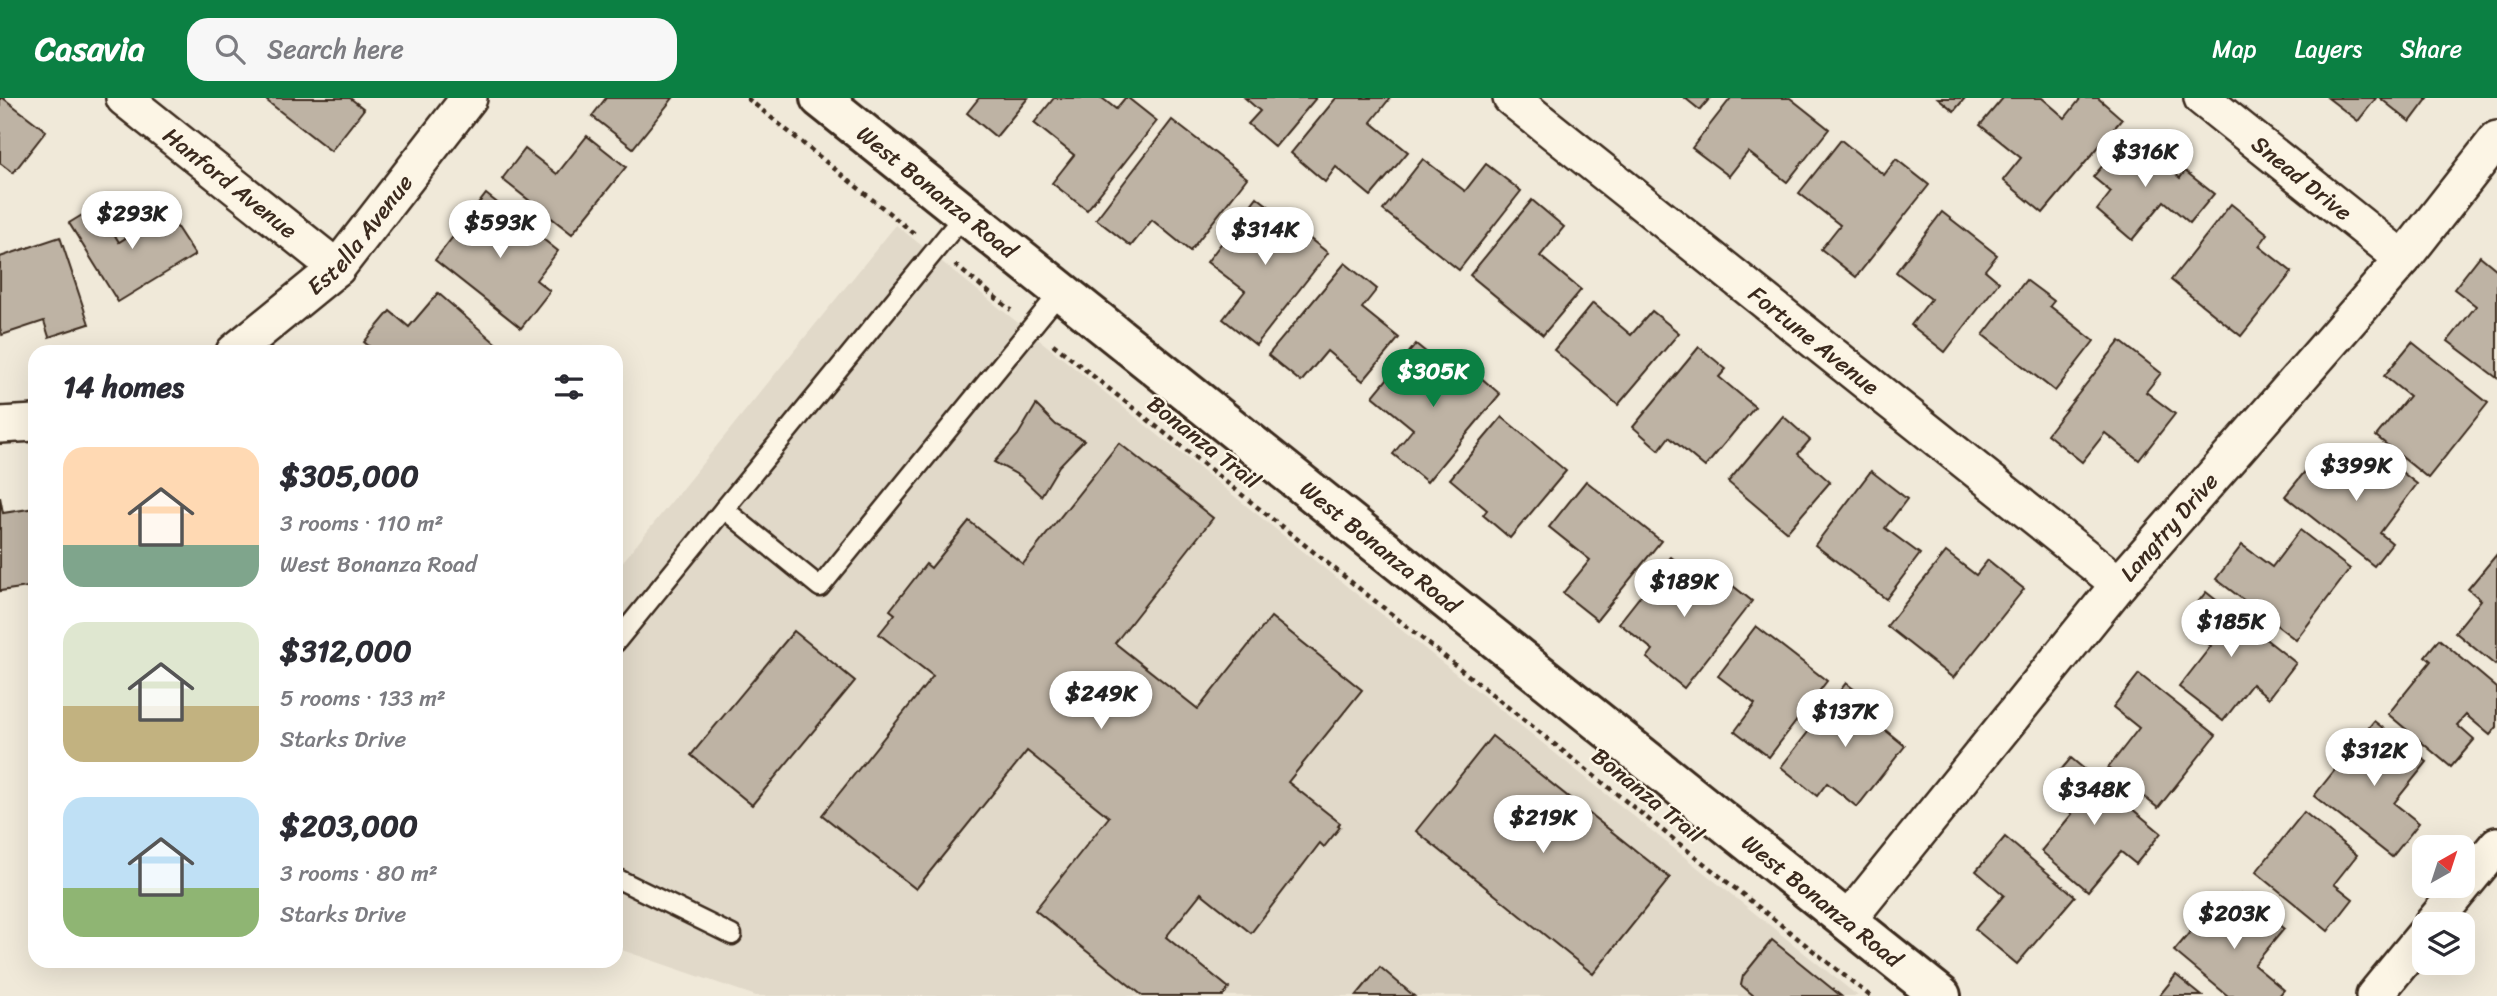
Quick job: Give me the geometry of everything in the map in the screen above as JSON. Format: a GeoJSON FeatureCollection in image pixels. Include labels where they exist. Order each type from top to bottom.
{"type":"FeatureCollection","features":[{"type":"Feature","properties":{"kind":"street","name":"Hanford Avenue"},"geometry":{"type":"LineString","coordinates":[[124,98],[337,268]]}},
{"type":"Feature","properties":{"kind":"street","name":"Estella Avenue"},"geometry":{"type":"LineString","coordinates":[[243,345],[337,268],[469,98]]}},
{"type":"Feature","properties":{"kind":"street","name":"Fortune Avenue"},"geometry":{"type":"LineString","coordinates":[[1511,98],[2119,584]]}},
{"type":"Feature","properties":{"kind":"street","name":"Snead Drive"},"geometry":{"type":"LineString","coordinates":[[2202,98],[2403,259]]}},
{"type":"Feature","properties":{"kind":"street","name":"West Bonanza Road"},"geometry":{"type":"LineString","coordinates":[[831,101],[965,214],[1941,996]]}},
{"type":"Feature","properties":{"kind":"street","name":"Langtry Drive"},"geometry":{"type":"LineString","coordinates":[[1847,921],[2119,584],[2403,259],[2497,139]]}},
{"type":"Feature","properties":{"kind":"street"},"geometry":{"type":"LineString","coordinates":[[0,425],[28,423]]}},
{"type":"Feature","properties":{"kind":"street"},"geometry":{"type":"LineString","coordinates":[[2442,912],[2497,845]]}},
{"type":"Feature","properties":{"kind":"street"},"geometry":{"type":"LineString","coordinates":[[2374,996],[2412,949]]}},
{"type":"Feature","properties":{"kind":"lane"},"geometry":{"type":"LineString","coordinates":[[623,633],[965,214]]}},
{"type":"Feature","properties":{"kind":"lane"},"geometry":{"type":"LineString","coordinates":[[723,509],[820,587],[1061,291]]}},
{"type":"Feature","properties":{"kind":"lane"},"geometry":{"type":"LineString","coordinates":[[623,881],[732,935]]}},
{"type":"Feature","properties":{"kind":"path","name":"Bonanza Trail"},"geometry":{"type":"LineString","coordinates":[[747,98],[1870,996]]}},
{"type":"Feature","properties":{"kind":"shaded area"},"geometry":{"type":"Polygon","coordinates":[[[896,225],[1858,996],[756,996],[623,950],[623,561],[896,225]]]}},
{"type":"Feature","properties":{"kind":"building"},"geometry":{"type":"Polygon","coordinates":[[[0,98],[46,131],[13,173],[0,163],[0,98]]]}},
{"type":"Feature","properties":{"kind":"building"},"geometry":{"type":"Polygon","coordinates":[[[270,98],[350,98],[364,109],[331,151],[267,101],[270,98]]]}},
{"type":"Feature","properties":{"kind":"building"},"geometry":{"type":"Polygon","coordinates":[[[606,98],[673,98],[633,148],[592,116],[606,98]]]}},
{"type":"Feature","properties":{"kind":"building"},"geometry":{"type":"Polygon","coordinates":[[[979,98],[1028,98],[996,137],[967,113],[979,98]]]}},
{"type":"Feature","properties":{"kind":"building"},"geometry":{"type":"Polygon","coordinates":[[[1054,98],[1102,98],[1116,109],[1128,98],[1157,121],[1087,210],[1052,183],[1074,155],[1034,123],[1054,98]]]}},
{"type":"Feature","properties":{"kind":"building"},"geometry":{"type":"Polygon","coordinates":[[[1245,98],[1316,98],[1275,147],[1248,124],[1260,111],[1245,98]]]}},
{"type":"Feature","properties":{"kind":"building"},"geometry":{"type":"Polygon","coordinates":[[[1336,98],[1390,98],[1371,122],[1408,152],[1371,196],[1336,167],[1325,182],[1291,153],[1336,98]]]}},
{"type":"Feature","properties":{"kind":"building"},"geometry":{"type":"Polygon","coordinates":[[[1685,98],[1710,98],[1700,110],[1685,98]]]}},
{"type":"Feature","properties":{"kind":"building"},"geometry":{"type":"Polygon","coordinates":[[[1731,98],[1790,98],[1829,129],[1787,182],[1748,152],[1729,176],[1692,148],[1731,98]]]}},
{"type":"Feature","properties":{"kind":"building"},"geometry":{"type":"Polygon","coordinates":[[[1938,98],[1965,98],[1954,111],[1938,98]]]}},
{"type":"Feature","properties":{"kind":"building"},"geometry":{"type":"Polygon","coordinates":[[[2003,98],[2042,98],[2065,118],[2081,98],[2098,98],[2122,119],[2043,213],[2003,180],[2021,158],[1980,125],[2003,98]]]}},
{"type":"Feature","properties":{"kind":"building"},"geometry":{"type":"Polygon","coordinates":[[[2328,98],[2376,98],[2358,121],[2328,98]]]}},
{"type":"Feature","properties":{"kind":"building"},"geometry":{"type":"Polygon","coordinates":[[[2380,98],[2428,98],[2410,122],[2380,98]]]}},
{"type":"Feature","properties":{"kind":"building"},"geometry":{"type":"Polygon","coordinates":[[[1172,120],[1247,178],[1190,251],[1152,220],[1131,246],[1096,219],[1172,120]]]}},
{"type":"Feature","properties":{"kind":"building"},"geometry":{"type":"Polygon","coordinates":[[[2128,135],[2180,178],[2185,171],[2214,194],[2190,223],[2164,201],[2132,240],[2097,210],[2111,192],[2093,177],[2128,135]]]}},
{"type":"Feature","properties":{"kind":"building"},"geometry":{"type":"Polygon","coordinates":[[[587,136],[626,167],[572,234],[502,179],[525,149],[557,174],[587,136]]]}},
{"type":"Feature","properties":{"kind":"building"},"geometry":{"type":"Polygon","coordinates":[[[1841,140],[1884,175],[1896,159],[1929,185],[1856,277],[1821,249],[1840,225],[1799,193],[1841,140]]]}},
{"type":"Feature","properties":{"kind":"building"},"geometry":{"type":"Polygon","coordinates":[[[1423,159],[1465,191],[1486,164],[1521,191],[1459,270],[1383,210],[1423,159]]]}},
{"type":"Feature","properties":{"kind":"building"},"geometry":{"type":"Polygon","coordinates":[[[486,194],[558,251],[536,280],[550,291],[521,328],[435,260],[486,194]]]}},
{"type":"Feature","properties":{"kind":"building"},"geometry":{"type":"Polygon","coordinates":[[[1257,197],[1328,253],[1256,345],[1223,319],[1245,291],[1207,262],[1257,197]]]}},
{"type":"Feature","properties":{"kind":"building"},"geometry":{"type":"Polygon","coordinates":[[[1532,200],[1564,227],[1540,256],[1581,290],[1543,335],[1470,275],[1532,200]]]}},
{"type":"Feature","properties":{"kind":"building"},"geometry":{"type":"Polygon","coordinates":[[[2231,204],[2268,234],[2259,246],[2292,272],[2241,336],[2171,280],[2231,204]]]}},
{"type":"Feature","properties":{"kind":"building"},"geometry":{"type":"Polygon","coordinates":[[[97,206],[119,242],[167,212],[195,255],[118,302],[69,223],[97,206]]]}},
{"type":"Feature","properties":{"kind":"building"},"geometry":{"type":"Polygon","coordinates":[[[1942,212],[1997,255],[1985,270],[1999,282],[1945,352],[1911,325],[1931,299],[1896,272],[1942,212]]]}},
{"type":"Feature","properties":{"kind":"building"},"geometry":{"type":"Polygon","coordinates":[[[60,237],[89,324],[49,337],[44,321],[2,335],[0,257],[60,237]]]}},
{"type":"Feature","properties":{"kind":"building"},"geometry":{"type":"Polygon","coordinates":[[[2480,256],[2497,270],[2497,378],[2448,341],[2476,306],[2454,289],[2480,256]]]}},
{"type":"Feature","properties":{"kind":"building"},"geometry":{"type":"Polygon","coordinates":[[[1345,263],[1377,289],[1362,308],[1399,338],[1363,381],[1327,351],[1301,382],[1268,355],[1345,263]]]}},
{"type":"Feature","properties":{"kind":"building"},"geometry":{"type":"Polygon","coordinates":[[[2026,280],[2054,301],[2050,306],[2094,341],[2055,391],[1983,335],[2026,280]]]}},
{"type":"Feature","properties":{"kind":"building"},"geometry":{"type":"Polygon","coordinates":[[[438,293],[498,345],[368,345],[364,342],[390,311],[409,327],[438,293]]]}},
{"type":"Feature","properties":{"kind":"building"},"geometry":{"type":"Polygon","coordinates":[[[1593,303],[1631,335],[1652,311],[1679,333],[1618,405],[1554,350],[1593,303]]]}},
{"type":"Feature","properties":{"kind":"building"},"geometry":{"type":"Polygon","coordinates":[[[2120,341],[2161,373],[2146,392],[2175,414],[2139,460],[2105,433],[2082,462],[2047,434],[2120,341]]]}},
{"type":"Feature","properties":{"kind":"building"},"geometry":{"type":"Polygon","coordinates":[[[2412,342],[2488,403],[2428,478],[2376,436],[2409,396],[2384,376],[2412,342]]]}},
{"type":"Feature","properties":{"kind":"building"},"geometry":{"type":"Polygon","coordinates":[[[1416,344],[1463,382],[1472,370],[1500,394],[1427,482],[1393,454],[1413,429],[1373,396],[1416,344]]]}},
{"type":"Feature","properties":{"kind":"building"},"geometry":{"type":"Polygon","coordinates":[[[1699,347],[1726,369],[1719,377],[1755,407],[1705,467],[1669,437],[1659,450],[1633,427],[1699,347]]]}},
{"type":"Feature","properties":{"kind":"building"},"geometry":{"type":"Polygon","coordinates":[[[1036,405],[1056,425],[1084,440],[1059,466],[1041,496],[1020,476],[994,462],[1018,435],[1036,405]]]}},
{"type":"Feature","properties":{"kind":"building"},"geometry":{"type":"Polygon","coordinates":[[[1783,416],[1810,440],[1798,454],[1830,482],[1787,532],[1728,482],[1783,416]]]}},
{"type":"Feature","properties":{"kind":"building"},"geometry":{"type":"Polygon","coordinates":[[[1502,417],[1566,471],[1510,538],[1483,515],[1487,510],[1450,479],[1502,417]]]}},
{"type":"Feature","properties":{"kind":"building"},"geometry":{"type":"Polygon","coordinates":[[[1119,443],[1213,518],[1115,643],[1198,709],[1271,617],[1362,690],[1288,782],[1340,823],[1340,827],[1324,847],[1320,843],[1251,933],[1201,893],[1166,937],[1229,988],[1223,996],[1143,996],[1035,910],[1109,817],[1027,751],[916,889],[822,815],[933,676],[879,634],[895,614],[890,610],[926,564],[931,568],[969,521],[1023,564],[1119,443]]]}},
{"type":"Feature","properties":{"kind":"building"},"geometry":{"type":"Polygon","coordinates":[[[2371,448],[2417,484],[2380,533],[2392,543],[2374,566],[2285,496],[2311,464],[2341,487],[2371,448]]]}},
{"type":"Feature","properties":{"kind":"building"},"geometry":{"type":"Polygon","coordinates":[[[1871,471],[1907,499],[1885,528],[1920,554],[1886,599],[1815,545],[1871,471]]]}},
{"type":"Feature","properties":{"kind":"building"},"geometry":{"type":"Polygon","coordinates":[[[1586,481],[1661,541],[1597,620],[1563,593],[1590,560],[1549,527],[1586,481]]]}},
{"type":"Feature","properties":{"kind":"building"},"geometry":{"type":"Polygon","coordinates":[[[0,497],[3,513],[28,509],[28,587],[0,591],[0,497]]]}},
{"type":"Feature","properties":{"kind":"building"},"geometry":{"type":"Polygon","coordinates":[[[2300,530],[2350,569],[2296,640],[2216,579],[2242,545],[2272,567],[2300,530]]]}},
{"type":"Feature","properties":{"kind":"building"},"geometry":{"type":"Polygon","coordinates":[[[1946,552],[1976,575],[1988,560],[2024,589],[1953,678],[1887,626],[1946,552]]]}},
{"type":"Feature","properties":{"kind":"building"},"geometry":{"type":"Polygon","coordinates":[[[2497,554],[2495,665],[2455,632],[2481,600],[2468,589],[2497,554]]]}},
{"type":"Feature","properties":{"kind":"building"},"geometry":{"type":"Polygon","coordinates":[[[1671,557],[1704,583],[1714,571],[1752,601],[1684,688],[1647,658],[1653,650],[1619,623],[1671,557]]]}},
{"type":"Feature","properties":{"kind":"building"},"geometry":{"type":"Polygon","coordinates":[[[2206,592],[2296,663],[2269,698],[2252,684],[2223,721],[2179,687],[2211,646],[2182,623],[2206,592]]]}},
{"type":"Feature","properties":{"kind":"building"},"geometry":{"type":"Polygon","coordinates":[[[1756,626],[1827,681],[1769,757],[1735,731],[1755,704],[1718,676],[1756,626]]]}},
{"type":"Feature","properties":{"kind":"building"},"geometry":{"type":"Polygon","coordinates":[[[794,631],[855,681],[752,805],[691,755],[794,631]]]}},
{"type":"Feature","properties":{"kind":"building"},"geometry":{"type":"Polygon","coordinates":[[[2439,639],[2497,688],[2497,727],[2490,735],[2466,715],[2457,725],[2474,740],[2451,767],[2388,714],[2431,661],[2425,656],[2439,639]]]}},
{"type":"Feature","properties":{"kind":"building"},"geometry":{"type":"Polygon","coordinates":[[[2139,674],[2216,735],[2158,808],[2108,768],[2139,728],[2113,707],[2139,674]]]}},
{"type":"Feature","properties":{"kind":"building"},"geometry":{"type":"Polygon","coordinates":[[[1846,683],[1887,715],[1879,725],[1905,746],[1857,807],[1827,783],[1817,796],[1781,767],[1846,683]]]}},
{"type":"Feature","properties":{"kind":"building"},"geometry":{"type":"Polygon","coordinates":[[[2374,721],[2427,762],[2394,803],[2419,823],[2392,857],[2314,796],[2374,721]]]}},
{"type":"Feature","properties":{"kind":"building"},"geometry":{"type":"Polygon","coordinates":[[[1492,736],[1670,878],[1593,974],[1416,831],[1492,736]]]}},
{"type":"Feature","properties":{"kind":"building"},"geometry":{"type":"Polygon","coordinates":[[[2071,758],[2161,833],[2136,864],[2121,852],[2088,891],[2041,851],[2072,814],[2044,790],[2071,758]]]}},
{"type":"Feature","properties":{"kind":"building"},"geometry":{"type":"Polygon","coordinates":[[[2304,812],[2357,855],[2334,884],[2353,899],[2328,931],[2256,872],[2304,812]]]}},
{"type":"Feature","properties":{"kind":"building"},"geometry":{"type":"Polygon","coordinates":[[[2005,837],[2075,896],[2017,964],[1975,929],[2004,895],[1976,871],[2005,837]]]}},
{"type":"Feature","properties":{"kind":"building"},"geometry":{"type":"Polygon","coordinates":[[[2241,894],[2284,929],[2254,965],[2284,990],[2279,996],[2228,996],[2174,951],[2196,925],[2207,935],[2241,894]]]}},
{"type":"Feature","properties":{"kind":"building"},"geometry":{"type":"Polygon","coordinates":[[[1772,940],[1841,996],[1754,996],[1741,985],[1743,976],[1772,940]]]}},
{"type":"Feature","properties":{"kind":"building"},"geometry":{"type":"Polygon","coordinates":[[[1380,967],[1414,996],[1356,996],[1380,967]]]}},
{"type":"Feature","properties":{"kind":"building"},"geometry":{"type":"Polygon","coordinates":[[[2176,975],[2202,996],[2159,996],[2176,975]]]}}]}
